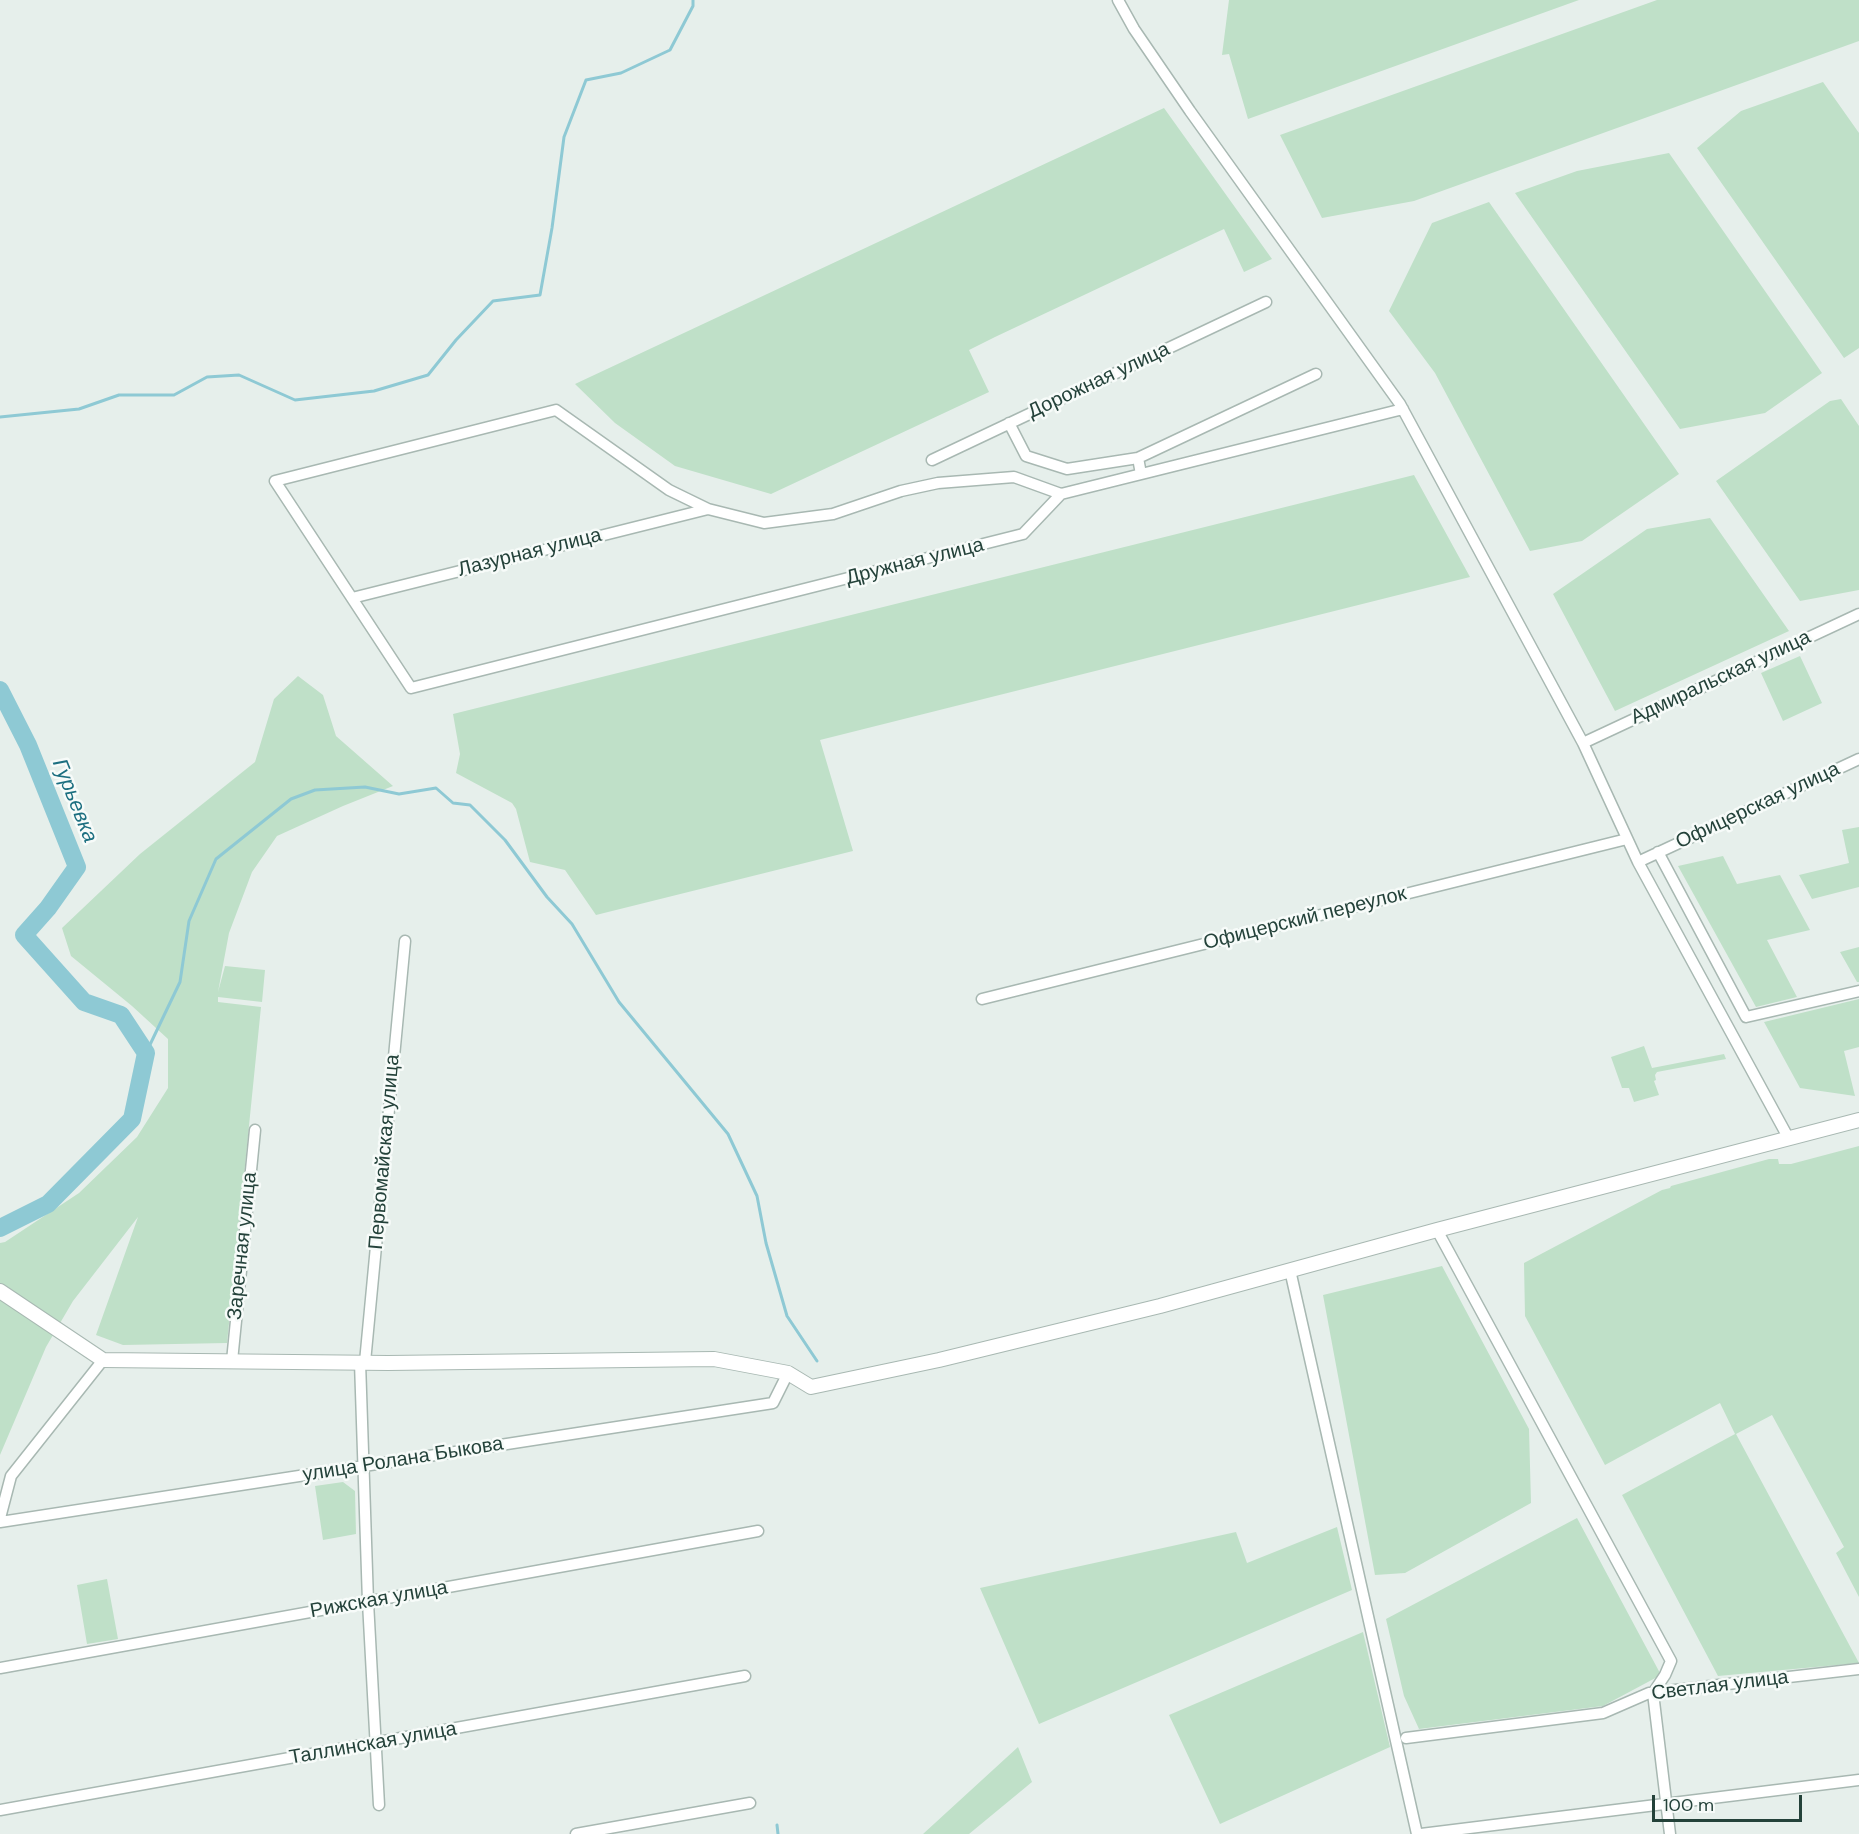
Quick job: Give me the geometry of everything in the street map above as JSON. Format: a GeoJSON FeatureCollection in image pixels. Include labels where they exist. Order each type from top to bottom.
{"type":"FeatureCollection","features":[{"type":"Feature","properties":{"kind":"street"},"geometry":{"type":"LineString","coordinates":[[1118,0],[1134,29],[1190,111],[1403,409],[1583,743],[1638,862],[1789,1139]]}},
{"type":"Feature","properties":{"kind":"street","name":"Дорожная улица"},"geometry":{"type":"LineString","coordinates":[[932,460],[1266,302]]}},
{"type":"Feature","properties":{"kind":"street"},"geometry":{"type":"LineString","coordinates":[[1010,423],[1026,456],[1067,469],[1138,458],[1316,374]]}},
{"type":"Feature","properties":{"kind":"street"},"geometry":{"type":"LineString","coordinates":[[708,509],[764,523],[833,514],[901,491],[938,483],[1014,477],[1061,494],[1403,409]]}},
{"type":"Feature","properties":{"kind":"street","name":"Дружная улица"},"geometry":{"type":"LineString","coordinates":[[708,509],[669,490],[556,410],[275,481],[411,688],[1023,534],[1061,494]]}},
{"type":"Feature","properties":{"kind":"street"},"geometry":{"type":"LineString","coordinates":[[1138,458],[1141,474]]}},
{"type":"Feature","properties":{"kind":"street","name":"Лазурная улица"},"geometry":{"type":"LineString","coordinates":[[352,598],[708,509]]}},
{"type":"Feature","properties":{"kind":"street","name":"Адмиральская улица"},"geometry":{"type":"LineString","coordinates":[[1583,743],[1859,614]]}},
{"type":"Feature","properties":{"kind":"street","name":"Офицерская улица"},"geometry":{"type":"LineString","coordinates":[[1638,862],[1841,768],[1859,762]]}},
{"type":"Feature","properties":{"kind":"street","name":"Офицерский переулок"},"geometry":{"type":"LineString","coordinates":[[982,999],[1627,839]]}},
{"type":"Feature","properties":{"kind":"street","name":"Офицерская улица"},"geometry":{"type":"LineString","coordinates":[[1658,852],[1746,1017],[1859,991]]}},
{"type":"Feature","properties":{"kind":"street","name":"Первомайская улица"},"geometry":{"type":"LineString","coordinates":[[379,1805],[368,1602],[363,1362],[405,941]]}},
{"type":"Feature","properties":{"kind":"street"},"geometry":{"type":"LineString","coordinates":[[0,1291],[103,1360],[363,1362],[714,1359],[788,1373],[811,1387],[939,1360],[1160,1306],[1437,1230],[1859,1120]]}},
{"type":"Feature","properties":{"kind":"street","name":"Заречная улица"},"geometry":{"type":"LineString","coordinates":[[232,1361],[255,1130]]}},
{"type":"Feature","properties":{"kind":"street"},"geometry":{"type":"LineString","coordinates":[[1437,1230],[1671,1661],[1653,1693],[1670,1834]]}},
{"type":"Feature","properties":{"kind":"street"},"geometry":{"type":"LineString","coordinates":[[1290,1270],[1419,1834],[1859,1779]]}},
{"type":"Feature","properties":{"kind":"street"},"geometry":{"type":"LineString","coordinates":[[0,1520],[11,1476],[103,1360]]}},
{"type":"Feature","properties":{"kind":"street","name":"улица Ролана Быкова"},"geometry":{"type":"LineString","coordinates":[[0,1520],[773,1403],[788,1373]]}},
{"type":"Feature","properties":{"kind":"street","name":"Рижская улица"},"geometry":{"type":"LineString","coordinates":[[0,1668],[758,1531]]}},
{"type":"Feature","properties":{"kind":"street","name":"Светлая улица"},"geometry":{"type":"LineString","coordinates":[[1406,1738],[1603,1713],[1649,1693],[1859,1669]]}},
{"type":"Feature","properties":{"kind":"street","name":"Таллинская улица"},"geometry":{"type":"LineString","coordinates":[[0,1810],[746,1676]]}},
{"type":"Feature","properties":{"kind":"street"},"geometry":{"type":"LineString","coordinates":[[576,1834],[750,1803]]}},
{"type":"Feature","properties":{"kind":"green space"},"geometry":{"type":"Polygon","coordinates":[[[1229,0],[1579,0],[1248,119],[1229,54],[1222,55],[1229,0]]]}},
{"type":"Feature","properties":{"kind":"green space"},"geometry":{"type":"Polygon","coordinates":[[[1657,0],[1859,0],[1859,41],[1414,201],[1322,218],[1280,135],[1657,0]]]}},
{"type":"Feature","properties":{"kind":"green space"},"geometry":{"type":"Polygon","coordinates":[[[1823,82],[1859,133],[1859,348],[1844,358],[1697,148],[1741,111],[1823,82]]]}},
{"type":"Feature","properties":{"kind":"green space"},"geometry":{"type":"Polygon","coordinates":[[[1164,108],[1272,259],[1244,272],[1224,229],[969,350],[989,392],[771,494],[675,466],[615,423],[575,384],[1164,108]]]}},
{"type":"Feature","properties":{"kind":"green space"},"geometry":{"type":"Polygon","coordinates":[[[1669,153],[1822,373],[1765,413],[1680,429],[1515,193],[1577,171],[1669,153]]]}},
{"type":"Feature","properties":{"kind":"green space"},"geometry":{"type":"Polygon","coordinates":[[[1489,202],[1679,474],[1582,541],[1530,551],[1435,373],[1389,311],[1432,223],[1489,202]]]}},
{"type":"Feature","properties":{"kind":"green space"},"geometry":{"type":"Polygon","coordinates":[[[1841,399],[1859,426],[1859,590],[1800,601],[1716,481],[1830,401],[1841,399]]]}},
{"type":"Feature","properties":{"kind":"green space"},"geometry":{"type":"Polygon","coordinates":[[[1414,475],[1470,577],[820,740],[853,851],[596,915],[565,870],[530,862],[516,809],[512,803],[456,773],[460,754],[453,714],[1414,475]]]}},
{"type":"Feature","properties":{"kind":"green space"},"geometry":{"type":"Polygon","coordinates":[[[1710,518],[1789,631],[1615,711],[1553,594],[1647,529],[1710,518]]]}},
{"type":"Feature","properties":{"kind":"green space"},"geometry":{"type":"Polygon","coordinates":[[[1800,656],[1822,703],[1783,721],[1761,673],[1800,656]]]}},
{"type":"Feature","properties":{"kind":"green space"},"geometry":{"type":"Polygon","coordinates":[[[298,676],[323,695],[336,736],[393,786],[277,836],[252,872],[229,933],[218,992],[225,966],[265,970],[262,1002],[218,997],[218,1002],[261,1007],[227,1343],[123,1345],[96,1335],[138,1217],[73,1301],[46,1347],[0,1455],[0,1243],[5,1242],[79,1193],[137,1137],[168,1088],[168,1039],[71,956],[62,928],[140,854],[255,762],[274,699],[298,676]]]}},
{"type":"Feature","properties":{"kind":"green space"},"geometry":{"type":"Polygon","coordinates":[[[1859,827],[1859,887],[1812,899],[1799,875],[1849,863],[1842,830],[1859,827]]]}},
{"type":"Feature","properties":{"kind":"green space"},"geometry":{"type":"Polygon","coordinates":[[[1723,856],[1737,884],[1780,875],[1810,930],[1767,940],[1797,997],[1756,1007],[1678,866],[1723,856]]]}},
{"type":"Feature","properties":{"kind":"green space"},"geometry":{"type":"Polygon","coordinates":[[[1859,947],[1859,982],[1857,982],[1840,952],[1859,947]]]}},
{"type":"Feature","properties":{"kind":"green space"},"geometry":{"type":"Polygon","coordinates":[[[1859,999],[1859,1047],[1844,1051],[1855,1096],[1800,1088],[1764,1022],[1859,999]]]}},
{"type":"Feature","properties":{"kind":"green space"},"geometry":{"type":"Polygon","coordinates":[[[1644,1046],[1652,1068],[1724,1054],[1726,1059],[1657,1072],[1654,1081],[1659,1095],[1634,1102],[1629,1088],[1622,1088],[1611,1057],[1644,1046]]]}},
{"type":"Feature","properties":{"kind":"green space"},"geometry":{"type":"Polygon","coordinates":[[[1859,1146],[1859,1597],[1836,1553],[1844,1547],[1772,1415],[1736,1434],[1859,1663],[1718,1676],[1622,1495],[1735,1434],[1720,1403],[1605,1465],[1525,1316],[1524,1263],[1671,1186],[1769,1159],[1778,1159],[1779,1164],[1791,1164],[1859,1146]]]}},
{"type":"Feature","properties":{"kind":"green space"},"geometry":{"type":"Polygon","coordinates":[[[1442,1266],[1529,1429],[1531,1503],[1405,1573],[1375,1575],[1323,1295],[1442,1266]]]}},
{"type":"Feature","properties":{"kind":"green space"},"geometry":{"type":"Polygon","coordinates":[[[343,1482],[355,1491],[356,1534],[323,1540],[315,1486],[343,1482]]]}},
{"type":"Feature","properties":{"kind":"green space"},"geometry":{"type":"Polygon","coordinates":[[[1577,1518],[1661,1675],[1603,1706],[1419,1729],[1404,1696],[1386,1619],[1577,1518]]]}},
{"type":"Feature","properties":{"kind":"green space"},"geometry":{"type":"Polygon","coordinates":[[[1337,1527],[1352,1590],[1039,1724],[980,1588],[1236,1532],[1247,1563],[1337,1527]]]}},
{"type":"Feature","properties":{"kind":"green space"},"geometry":{"type":"Polygon","coordinates":[[[107,1579],[118,1639],[87,1644],[77,1585],[107,1579]]]}},
{"type":"Feature","properties":{"kind":"green space"},"geometry":{"type":"Polygon","coordinates":[[[1363,1632],[1390,1747],[1220,1824],[1169,1715],[1363,1632]]]}},
{"type":"Feature","properties":{"kind":"green space"},"geometry":{"type":"Polygon","coordinates":[[[1018,1747],[1032,1782],[969,1834],[923,1834],[1018,1747]]]}},
{"type":"Feature","properties":{"kind":"waterway"},"geometry":{"type":"LineString","coordinates":[[0,417],[79,409],[119,395],[174,395],[207,377],[239,375],[295,400],[374,391],[428,375],[456,340],[493,301],[540,295],[552,228],[564,137],[586,80],[621,73],[670,50],[693,6],[693,0]]}},
{"type":"Feature","properties":{"kind":"waterway","name":"Гурьевка"},"geometry":{"type":"LineString","coordinates":[[0,690],[28,745],[77,867],[48,908],[24,935],[84,1002],[121,1015],[146,1053],[132,1119],[48,1204],[0,1228]]}},
{"type":"Feature","properties":{"kind":"waterway"},"geometry":{"type":"LineString","coordinates":[[146,1053],[180,982],[189,921],[216,859],[291,799],[315,790],[365,787],[399,794],[436,788],[453,803],[470,805],[505,840],[547,897],[572,924],[619,1002],[728,1134],[757,1196],[766,1243],[787,1316],[817,1361]]}},
{"type":"Feature","properties":{"kind":"waterway"},"geometry":{"type":"LineString","coordinates":[[777,1825],[778,1834]]}}]}
